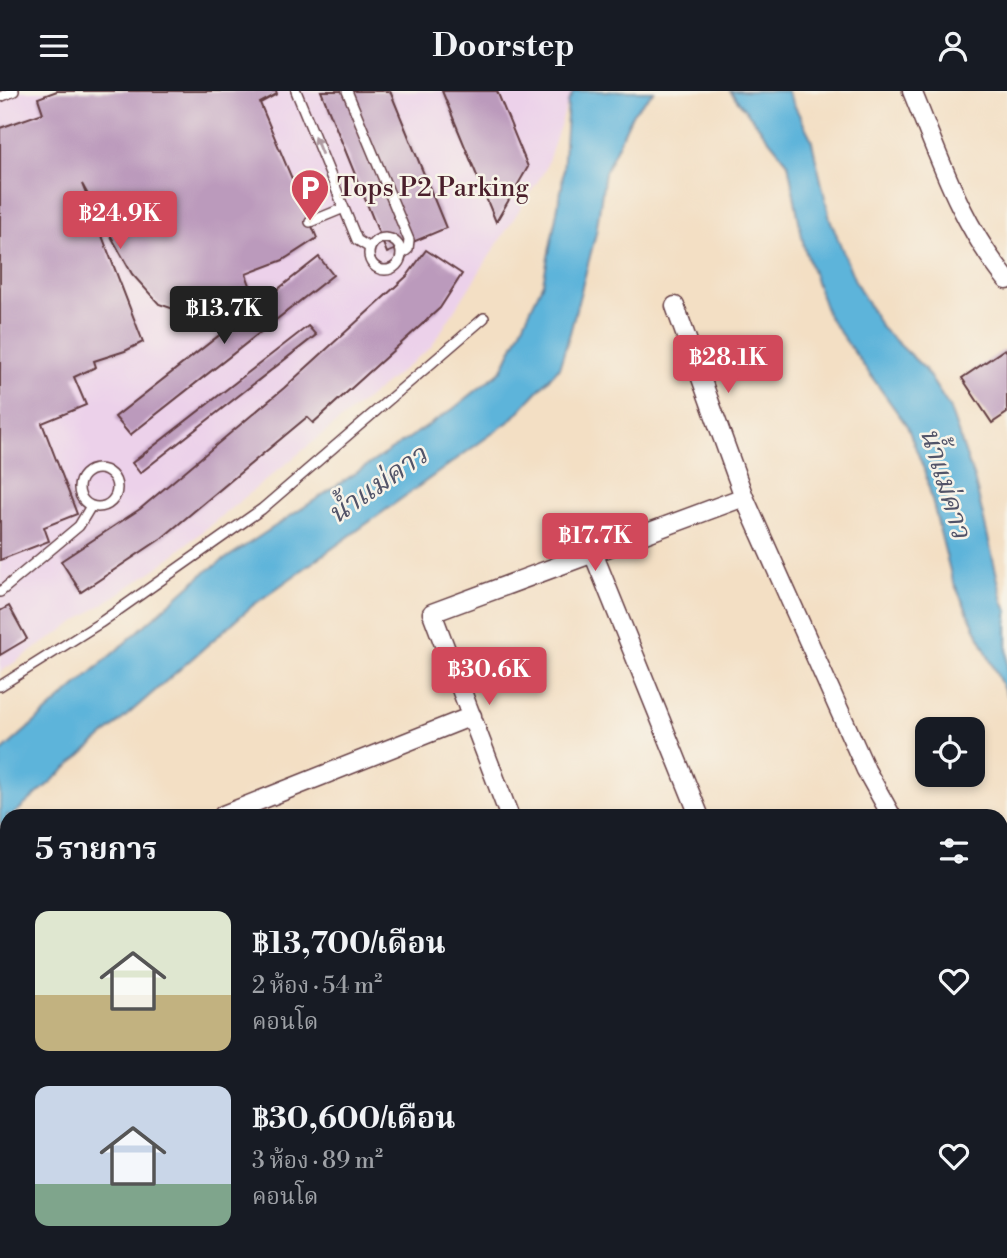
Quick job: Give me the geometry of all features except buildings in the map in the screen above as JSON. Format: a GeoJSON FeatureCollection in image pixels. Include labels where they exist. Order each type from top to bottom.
{"type":"FeatureCollection","features":[{"type":"Feature","properties":{"kind":"street"},"geometry":{"type":"LineString","coordinates":[[912,91],[962,215],[1007,280]]}},
{"type":"Feature","properties":{"kind":"street"},"geometry":{"type":"LineString","coordinates":[[676,306],[744,497],[866,770],[888,809]]}},
{"type":"Feature","properties":{"kind":"street"},"geometry":{"type":"LineString","coordinates":[[507,809],[432,613],[744,497]]}},
{"type":"Feature","properties":{"kind":"street"},"geometry":{"type":"LineString","coordinates":[[593,553],[697,809]]}},
{"type":"Feature","properties":{"kind":"street"},"geometry":{"type":"LineString","coordinates":[[238,809],[472,716]]}},
{"type":"Feature","properties":{"kind":"lane"},"geometry":{"type":"LineString","coordinates":[[0,97],[14,91]]}},
{"type":"Feature","properties":{"kind":"lane"},"geometry":{"type":"LineString","coordinates":[[296,91],[357,240],[370,248]]}},
{"type":"Feature","properties":{"kind":"lane"},"geometry":{"type":"LineString","coordinates":[[347,91],[409,240],[408,249],[395,267],[384,271],[371,263],[370,248],[377,240],[388,239],[397,244],[402,254]]}},
{"type":"Feature","properties":{"kind":"lane"},"geometry":{"type":"LineString","coordinates":[[310,222],[344,208]]}},
{"type":"Feature","properties":{"kind":"lane"},"geometry":{"type":"LineString","coordinates":[[0,686],[100,623],[262,509],[484,318]]}},
{"type":"Feature","properties":{"kind":"lane"},"geometry":{"type":"LineString","coordinates":[[94,470],[108,472],[116,481],[116,496],[104,506],[92,506],[80,494],[79,487],[83,477],[94,470]]}},
{"type":"Feature","properties":{"kind":"lane"},"geometry":{"type":"LineString","coordinates":[[0,592],[79,526],[92,506]]}},
{"type":"Feature","properties":{"kind":"shaded area"},"geometry":{"type":"Polygon","coordinates":[[[0,91],[574,91],[545,170],[431,347],[157,568],[0,672],[0,91]]]}},
{"type":"Feature","properties":{"kind":"water","name":"น้ำแม่คาว"},"geometry":{"type":"Polygon","coordinates":[[[574,91],[654,91],[633,113],[605,172],[596,233],[559,368],[511,420],[252,606],[20,809],[0,809],[0,753],[204,573],[453,409],[502,370],[543,283],[562,186],[568,102],[574,91]]]}},
{"type":"Feature","properties":{"kind":"water","name":"น้ำแม่คาว"},"geometry":{"type":"Polygon","coordinates":[[[730,91],[787,91],[811,138],[830,219],[855,281],[881,327],[924,368],[949,407],[974,478],[1007,611],[1007,696],[952,579],[925,472],[907,426],[828,316],[804,247],[788,163],[730,91]]]}},
{"type":"Feature","properties":{"kind":"place","name":"Tops P2 Parking"},"geometry":{"type":"Point","coordinates":[310,222]}}]}
